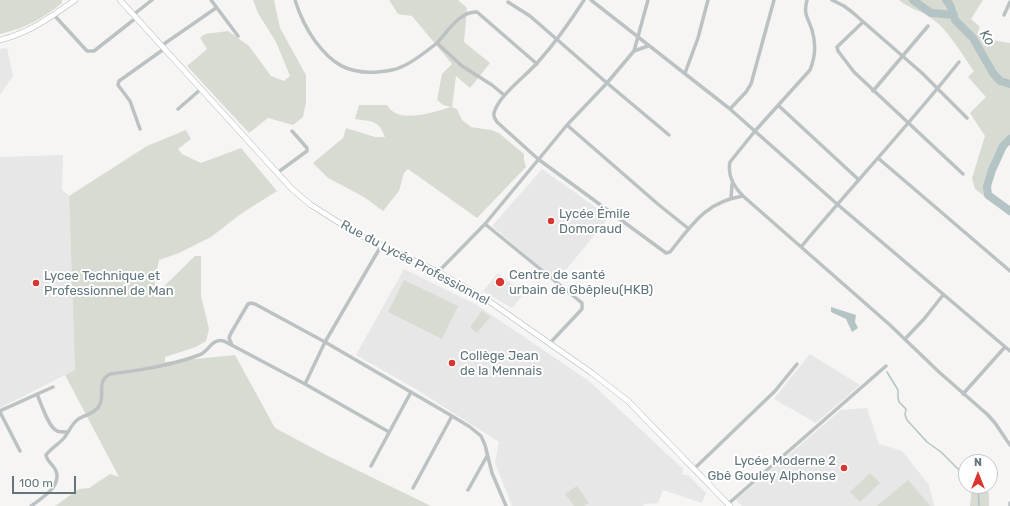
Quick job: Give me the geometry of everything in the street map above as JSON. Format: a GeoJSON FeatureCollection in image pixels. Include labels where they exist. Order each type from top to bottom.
{"type":"FeatureCollection","features":[{"type":"Feature","properties":{"kind":"main road"},"geometry":{"type":"LineString","coordinates":[[0,40],[23,34],[75,0]]}},
{"type":"Feature","properties":{"kind":"main road","name":"Rue du Lycée Professionnel"},"geometry":{"type":"LineString","coordinates":[[120,0],[162,48],[292,189],[311,205],[357,234],[438,272],[483,297],[592,373],[628,402],[729,505]]}},
{"type":"Feature","properties":{"kind":"street"},"geometry":{"type":"LineString","coordinates":[[54,15],[87,51],[90,52],[94,51],[152,0]]}},
{"type":"Feature","properties":{"kind":"street"},"geometry":{"type":"LineString","coordinates":[[211,0],[238,36]]}},
{"type":"Feature","properties":{"kind":"street"},"geometry":{"type":"LineString","coordinates":[[294,0],[300,17],[324,53],[347,69],[357,72],[387,71],[400,68],[410,63],[436,43],[464,15],[470,12],[478,12],[537,64]]}},
{"type":"Feature","properties":{"kind":"street"},"geometry":{"type":"LineString","coordinates":[[584,0],[557,40],[537,64],[504,95],[494,113],[494,118],[538,159],[666,253],[670,252],[705,211],[731,198],[743,196]]}},
{"type":"Feature","properties":{"kind":"street"},"geometry":{"type":"LineString","coordinates":[[591,0],[730,109],[837,204],[1010,351]]}},
{"type":"Feature","properties":{"kind":"street"},"geometry":{"type":"LineString","coordinates":[[438,272],[484,224],[567,125],[607,83],[634,51],[648,0]]}},
{"type":"Feature","properties":{"kind":"street"},"geometry":{"type":"LineString","coordinates":[[685,73],[698,38],[708,0]]}},
{"type":"Feature","properties":{"kind":"street"},"geometry":{"type":"LineString","coordinates":[[730,109],[746,92],[751,84],[774,0]]}},
{"type":"Feature","properties":{"kind":"street"},"geometry":{"type":"LineString","coordinates":[[731,198],[732,184],[729,167],[730,162],[755,131],[810,70],[814,54],[814,41],[812,30],[805,14],[807,0]]}},
{"type":"Feature","properties":{"kind":"street"},"geometry":{"type":"LineString","coordinates":[[832,0],[844,6],[922,73],[967,118]]}},
{"type":"Feature","properties":{"kind":"street"},"geometry":{"type":"LineString","coordinates":[[508,2],[530,16],[669,135]]}},
{"type":"Feature","properties":{"kind":"street"},"geometry":{"type":"LineString","coordinates":[[1004,15],[1010,2]]}},
{"type":"Feature","properties":{"kind":"street"},"geometry":{"type":"LineString","coordinates":[[140,129],[130,101],[118,85],[120,81],[216,8]]}},
{"type":"Feature","properties":{"kind":"street"},"geometry":{"type":"LineString","coordinates":[[862,22],[837,49],[854,72],[873,91],[963,174]]}},
{"type":"Feature","properties":{"kind":"street"},"geometry":{"type":"LineString","coordinates":[[873,91],[928,26]]}},
{"type":"Feature","properties":{"kind":"street"},"geometry":{"type":"LineString","coordinates":[[436,43],[462,66],[492,85],[504,95]]}},
{"type":"Feature","properties":{"kind":"street"},"geometry":{"type":"LineString","coordinates":[[634,51],[648,46]]}},
{"type":"Feature","properties":{"kind":"street"},"geometry":{"type":"LineString","coordinates":[[801,247],[938,90],[960,62]]}},
{"type":"Feature","properties":{"kind":"street"},"geometry":{"type":"LineString","coordinates":[[178,109],[201,89]]}},
{"type":"Feature","properties":{"kind":"street"},"geometry":{"type":"LineString","coordinates":[[779,106],[859,180]]}},
{"type":"Feature","properties":{"kind":"street"},"geometry":{"type":"LineString","coordinates":[[567,125],[659,205],[690,228]]}},
{"type":"Feature","properties":{"kind":"street"},"geometry":{"type":"LineString","coordinates":[[278,173],[307,149],[292,131]]}},
{"type":"Feature","properties":{"kind":"street"},"geometry":{"type":"LineString","coordinates":[[878,158],[1010,271]]}},
{"type":"Feature","properties":{"kind":"street"},"geometry":{"type":"LineString","coordinates":[[732,184],[743,196],[905,339],[996,423],[1010,445]]}},
{"type":"Feature","properties":{"kind":"street"},"geometry":{"type":"LineString","coordinates":[[484,224],[582,303],[582,309],[550,343]]}},
{"type":"Feature","properties":{"kind":"street"},"geometry":{"type":"LineString","coordinates":[[305,384],[325,342],[381,246]]}},
{"type":"Feature","properties":{"kind":"street"},"geometry":{"type":"LineString","coordinates":[[905,339],[924,319],[943,295]]}},
{"type":"Feature","properties":{"kind":"street"},"geometry":{"type":"LineString","coordinates":[[233,346],[229,338],[231,333],[248,304],[251,303],[325,342],[452,416],[481,436],[485,445],[492,473],[506,506]]}},
{"type":"Feature","properties":{"kind":"street"},"geometry":{"type":"LineString","coordinates":[[31,506],[56,484],[58,476],[56,470],[46,458],[46,455],[60,442],[72,425],[94,411],[100,405],[102,384],[105,377],[110,374],[150,368],[191,358],[202,354],[213,342],[220,340],[305,384],[389,432]]}},
{"type":"Feature","properties":{"kind":"street"},"geometry":{"type":"LineString","coordinates":[[963,394],[1005,347]]}},
{"type":"Feature","properties":{"kind":"street"},"geometry":{"type":"LineString","coordinates":[[694,468],[775,391],[797,364]]}},
{"type":"Feature","properties":{"kind":"street"},"geometry":{"type":"LineString","coordinates":[[729,505],[886,366]]}},
{"type":"Feature","properties":{"kind":"street"},"geometry":{"type":"LineString","coordinates":[[20,452],[0,411],[53,387]]}},
{"type":"Feature","properties":{"kind":"street"},"geometry":{"type":"LineString","coordinates":[[371,466],[411,392]]}},
{"type":"Feature","properties":{"kind":"street"},"geometry":{"type":"LineString","coordinates":[[37,394],[49,421],[54,428],[58,431],[67,432]]}},
{"type":"Feature","properties":{"kind":"street"},"geometry":{"type":"LineString","coordinates":[[413,488],[452,416]]}},
{"type":"Feature","properties":{"kind":"street"},"geometry":{"type":"LineString","coordinates":[[468,490],[487,456]]}},
{"type":"Feature","properties":{"kind":"shaded area"},"geometry":{"type":"Polygon","coordinates":[[[0,0],[62,0],[62,3],[48,14],[33,22],[18,29],[0,34],[0,0]]]}},
{"type":"Feature","properties":{"kind":"shaded area"},"geometry":{"type":"Polygon","coordinates":[[[253,0],[274,0],[280,28],[306,75],[306,102],[303,117],[293,125],[268,118],[249,133],[187,66],[207,49],[200,38],[205,34],[228,31],[249,46],[271,76],[284,81],[290,76],[276,42],[258,13],[253,0]]]}},
{"type":"Feature","properties":{"kind":"shaded area"},"geometry":{"type":"Polygon","coordinates":[[[389,0],[458,0],[467,8],[464,42],[490,63],[470,88],[456,76],[452,107],[457,109],[462,120],[471,127],[491,130],[499,133],[524,154],[526,167],[477,218],[408,169],[404,173],[399,191],[383,211],[364,197],[328,178],[313,163],[343,138],[346,128],[375,137],[385,137],[380,127],[374,122],[355,119],[359,105],[387,105],[392,111],[408,116],[426,114],[451,107],[443,105],[437,100],[442,74],[452,64],[412,16],[398,14],[389,0]]]}},
{"type":"Feature","properties":{"kind":"shaded area"},"geometry":{"type":"Polygon","coordinates":[[[899,0],[983,0],[971,19],[980,27],[978,32],[988,43],[992,40],[1010,43],[1010,139],[1003,146],[992,170],[987,186],[988,195],[1010,211],[1010,216],[975,189],[972,178],[985,136],[970,113],[986,97],[968,77],[974,71],[949,35],[937,23],[899,0]]]}},
{"type":"Feature","properties":{"kind":"shaded area"},"geometry":{"type":"Polygon","coordinates":[[[7,48],[13,76],[0,95],[0,49],[7,48]]]}},
{"type":"Feature","properties":{"kind":"shaded area"},"geometry":{"type":"Polygon","coordinates":[[[186,130],[191,139],[178,149],[182,154],[201,163],[241,148],[277,191],[242,213],[211,237],[179,253],[159,260],[155,280],[155,295],[195,256],[201,256],[201,296],[209,329],[206,341],[196,347],[165,357],[165,362],[235,355],[275,428],[324,454],[431,506],[55,506],[79,489],[89,488],[110,474],[119,477],[65,375],[75,370],[69,196],[147,146],[186,130]]]}},
{"type":"Feature","properties":{"kind":"shaded area","name":"Lycee Technique et Professionnel de Man"},"geometry":{"type":"Polygon","coordinates":[[[63,155],[62,190],[69,196],[75,370],[0,408],[0,157],[63,155]]]}},
{"type":"Feature","properties":{"kind":"shaded area","name":"Lycée Émile Domoraud"},"geometry":{"type":"Polygon","coordinates":[[[542,169],[609,217],[557,281],[492,226],[542,169]]]}},
{"type":"Feature","properties":{"kind":"shaded area"},"geometry":{"type":"Polygon","coordinates":[[[404,269],[477,305],[589,381],[683,469],[682,474],[689,476],[706,493],[702,503],[663,490],[658,503],[645,504],[643,506],[512,506],[495,463],[499,442],[414,388],[356,355],[404,269]]]}},
{"type":"Feature","properties":{"kind":"shaded area","name":"Centre de santé urbain de Gbêpleu(HKB)"},"geometry":{"type":"Polygon","coordinates":[[[498,273],[524,294],[512,308],[483,291],[498,273]]]}},
{"type":"Feature","properties":{"kind":"shaded area"},"geometry":{"type":"Polygon","coordinates":[[[404,280],[458,306],[442,339],[388,312],[404,280]]]}},
{"type":"Feature","properties":{"kind":"shaded area"},"geometry":{"type":"Polygon","coordinates":[[[831,307],[856,315],[855,322],[858,328],[852,332],[846,319],[831,312],[831,307]]]}},
{"type":"Feature","properties":{"kind":"shaded area"},"geometry":{"type":"Polygon","coordinates":[[[482,311],[490,317],[477,333],[470,327],[482,311]]]}},
{"type":"Feature","properties":{"kind":"shaded area"},"geometry":{"type":"Polygon","coordinates":[[[810,354],[860,385],[816,423],[774,399],[810,354]]]}},
{"type":"Feature","properties":{"kind":"shaded area","name":"Lycée Moderne 2 Gbê Gouley Alphonse"},"geometry":{"type":"Polygon","coordinates":[[[867,408],[879,444],[902,451],[929,485],[934,506],[742,506],[736,500],[841,410],[867,408]]]}},
{"type":"Feature","properties":{"kind":"shaded area"},"geometry":{"type":"Polygon","coordinates":[[[870,473],[880,483],[860,502],[850,492],[870,473]]]}},
{"type":"Feature","properties":{"kind":"shaded area"},"geometry":{"type":"Polygon","coordinates":[[[908,480],[930,506],[877,506],[908,480]]]}},
{"type":"Feature","properties":{"kind":"shaded area"},"geometry":{"type":"Polygon","coordinates":[[[577,486],[589,503],[584,506],[574,506],[565,494],[577,486]]]}},
{"type":"Feature","properties":{"kind":"shaded area"},"geometry":{"type":"Polygon","coordinates":[[[971,494],[989,494],[989,506],[970,506],[971,494]]]}},
{"type":"Feature","properties":{"kind":"waterway"},"geometry":{"type":"LineString","coordinates":[[913,0],[931,13],[954,15]]}},
{"type":"Feature","properties":{"kind":"waterway","name":"Ko"},"geometry":{"type":"LineString","coordinates":[[946,0],[950,5],[955,20],[973,38],[993,73],[1000,81],[1010,84]]}},
{"type":"Feature","properties":{"kind":"waterway","name":"Ko"},"geometry":{"type":"LineString","coordinates":[[1010,139],[1003,146],[992,170],[987,186],[988,195],[1010,211]]}},
{"type":"Feature","properties":{"kind":"waterway"},"geometry":{"type":"LineString","coordinates":[[887,372],[898,390],[899,402],[906,409],[905,415],[907,420],[927,442],[941,452],[958,469]]}},
{"type":"Feature","properties":{"kind":"waterway"},"geometry":{"type":"LineString","coordinates":[[978,494],[979,506]]}},
{"type":"Feature","properties":{"kind":"place","name":"Lycée Émile Domoraud"},"geometry":{"type":"Point","coordinates":[551,221]}},
{"type":"Feature","properties":{"kind":"place","name":"Centre de santé urbain de Gbêpleu(HKB)"},"geometry":{"type":"Point","coordinates":[500,282]}},
{"type":"Feature","properties":{"kind":"place","name":"Lycee Technique et Professionnel de Man"},"geometry":{"type":"Point","coordinates":[36,283]}},
{"type":"Feature","properties":{"kind":"place","name":"Collège Jean de la Mennais"},"geometry":{"type":"Point","coordinates":[452,363]}},
{"type":"Feature","properties":{"kind":"place","name":"Lycée Moderne 2 Gbê Gouley Alphonse"},"geometry":{"type":"Point","coordinates":[844,468]}}]}
